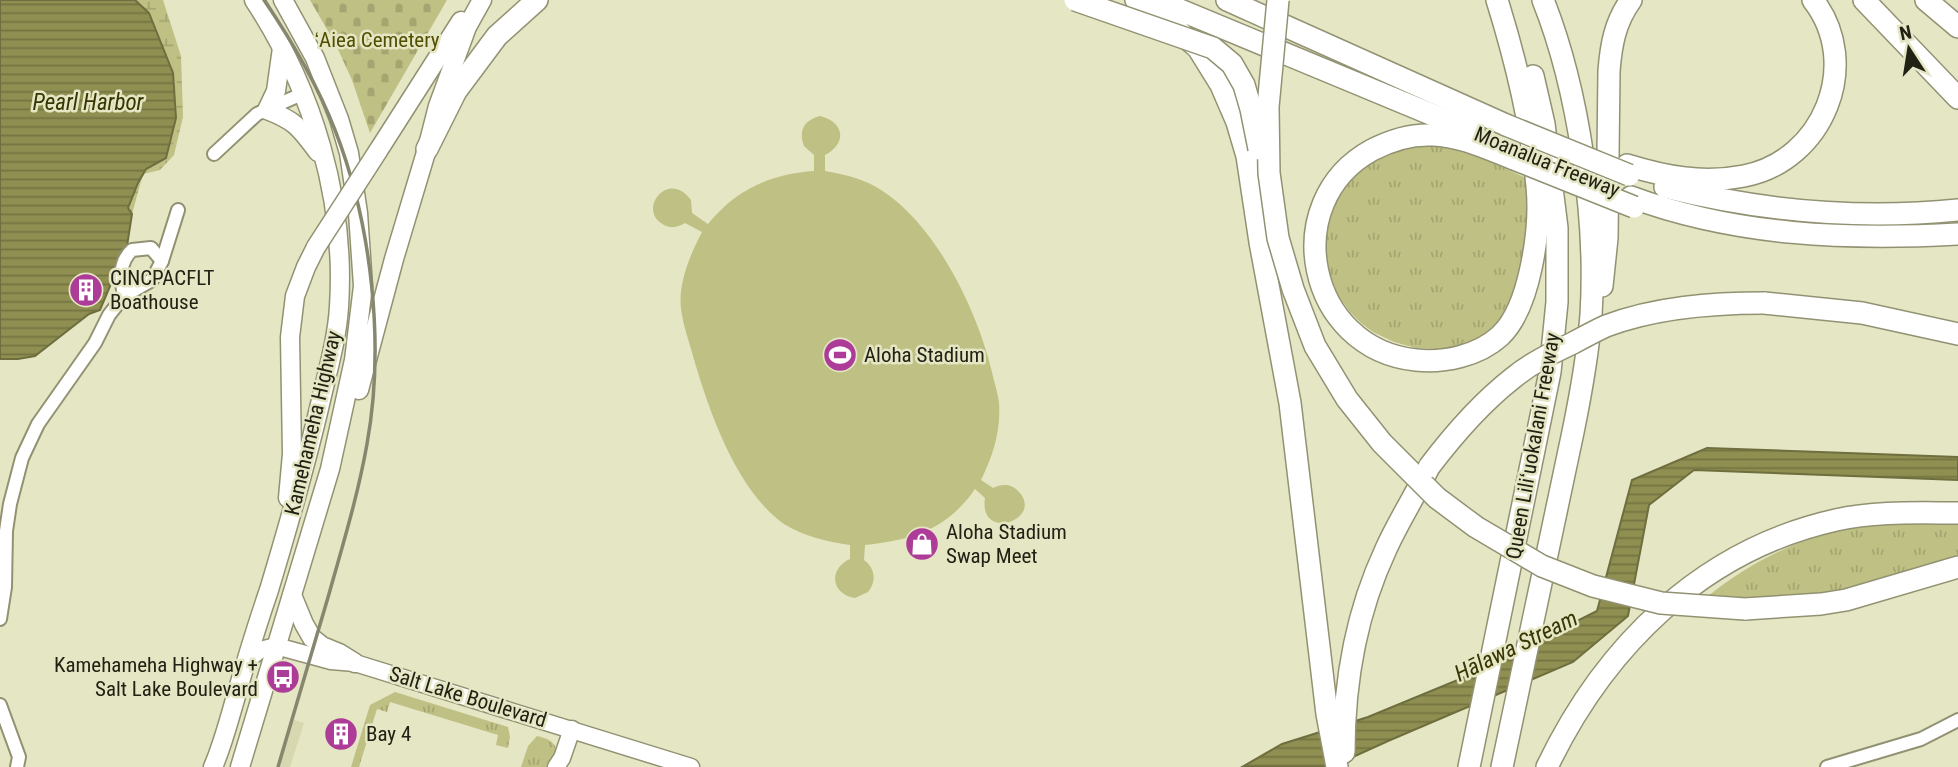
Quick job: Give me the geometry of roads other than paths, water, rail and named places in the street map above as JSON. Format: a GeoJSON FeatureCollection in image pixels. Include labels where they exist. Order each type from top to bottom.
{"type":"FeatureCollection","features":[{"type":"Feature","properties":{"kind":"highway"},"geometry":{"type":"LineString","coordinates":[[428,149],[456,90],[497,36],[537,0]]}},
{"type":"Feature","properties":{"kind":"highway"},"geometry":{"type":"LineString","coordinates":[[1075,0],[1213,48],[1232,64],[1244,85],[1278,238],[1293,289],[1315,346],[1347,399],[1382,443],[1437,498],[1476,527],[1542,566],[1593,586],[1661,603],[1745,609],[1821,604],[1846,600],[1958,566]]}},
{"type":"Feature","properties":{"kind":"highway"},"geometry":{"type":"LineString","coordinates":[[1136,0],[1155,11],[1198,48],[1221,85],[1237,122],[1247,156],[1290,403],[1336,710],[1336,767]]}},
{"type":"Feature","properties":{"kind":"highway","name":"Moanalua Freeway"},"geometry":{"type":"LineString","coordinates":[[1157,0],[1513,154]]}},
{"type":"Feature","properties":{"kind":"highway"},"geometry":{"type":"LineString","coordinates":[[1227,0],[1384,70],[1628,170],[1674,178],[1723,179],[1745,176],[1782,160],[1796,150],[1822,120],[1829,103],[1835,72],[1826,22],[1812,0]]}},
{"type":"Feature","properties":{"kind":"highway"},"geometry":{"type":"LineString","coordinates":[[1278,0],[1268,107],[1269,173],[1278,238]]}},
{"type":"Feature","properties":{"kind":"highway"},"geometry":{"type":"LineString","coordinates":[[1497,0],[1523,94],[1538,188],[1535,247],[1528,282],[1513,317],[1502,334],[1479,349],[1454,358],[1427,361],[1401,358],[1375,348],[1353,333],[1335,313],[1322,290],[1315,264],[1317,225],[1320,212],[1332,188],[1348,168],[1369,151],[1393,140],[1419,135],[1448,136],[1513,154],[1632,202],[1654,212],[1740,226],[1831,236],[1958,234]]}},
{"type":"Feature","properties":{"kind":"highway","name":"Queen Liliʻuokalani Freeway"},"geometry":{"type":"LineString","coordinates":[[1469,767],[1550,372],[1557,302],[1557,228],[1544,124],[1530,65],[1508,0]]}},
{"type":"Feature","properties":{"kind":"highway","name":"Queen Liliʻuokalani Freeway"},"geometry":{"type":"LineString","coordinates":[[1502,767],[1581,391],[1591,306],[1588,203],[1578,131],[1571,94],[1543,0]]}},
{"type":"Feature","properties":{"kind":"highway"},"geometry":{"type":"LineString","coordinates":[[1581,391],[1605,264],[1611,47],[1615,29],[1631,0]]}},
{"type":"Feature","properties":{"kind":"highway"},"geometry":{"type":"LineString","coordinates":[[1864,0],[1958,99]]}},
{"type":"Feature","properties":{"kind":"highway"},"geometry":{"type":"LineString","coordinates":[[1926,0],[1958,27]]}},
{"type":"Feature","properties":{"kind":"highway"},"geometry":{"type":"LineString","coordinates":[[1946,0],[1958,9]]}},
{"type":"Feature","properties":{"kind":"highway","name":"Moanalua Freeway"},"geometry":{"type":"LineString","coordinates":[[1628,170],[1696,194],[1793,211],[1868,214],[1958,210]]}},
{"type":"Feature","properties":{"kind":"highway"},"geometry":{"type":"LineString","coordinates":[[1345,767],[1344,730],[1336,710],[1346,684],[1356,635],[1385,550],[1429,467],[1479,408],[1513,377],[1605,327],[1648,314],[1719,303],[1764,303],[1862,313],[1958,334]]}},
{"type":"Feature","properties":{"kind":"highway"},"geometry":{"type":"LineString","coordinates":[[1546,767],[1604,671],[1648,622],[1712,572],[1774,539],[1807,527],[1870,515],[1958,513]]}},
{"type":"Feature","properties":{"kind":"main road","name":"Kamehameha Highway"},"geometry":{"type":"LineString","coordinates":[[216,763],[285,539],[311,444],[335,342],[339,309],[338,234],[326,164],[304,93],[282,46],[254,0]]}},
{"type":"Feature","properties":{"kind":"main road","name":"Kamehameha Highway"},"geometry":{"type":"LineString","coordinates":[[240,767],[330,469],[354,360],[363,286],[358,213],[349,153],[340,118],[315,58],[283,0]]}},
{"type":"Feature","properties":{"kind":"main road"},"geometry":{"type":"LineString","coordinates":[[285,539],[292,454],[290,337],[295,296],[316,247],[474,0]]}},
{"type":"Feature","properties":{"kind":"main road"},"geometry":{"type":"LineString","coordinates":[[330,469],[352,414],[449,71],[467,27],[482,0]]}},
{"type":"Feature","properties":{"kind":"main road"},"geometry":{"type":"LineString","coordinates":[[282,46],[276,91],[267,110],[286,117],[299,127],[326,164]]}},
{"type":"Feature","properties":{"kind":"main road"},"geometry":{"type":"LineString","coordinates":[[304,93],[327,106],[340,118]]}},
{"type":"Feature","properties":{"kind":"main road"},"geometry":{"type":"LineString","coordinates":[[292,594],[304,624],[314,640],[355,663]]}},
{"type":"Feature","properties":{"kind":"main road"},"geometry":{"type":"LineString","coordinates":[[246,661],[260,650],[276,646]]}},
{"type":"Feature","properties":{"kind":"main road","name":"Salt Lake Boulevard"},"geometry":{"type":"LineString","coordinates":[[276,646],[331,661],[355,663],[691,767]]}},
{"type":"Feature","properties":{"kind":"main road"},"geometry":{"type":"LineString","coordinates":[[556,767],[572,729]]}},
{"type":"Feature","properties":{"kind":"street"},"geometry":{"type":"LineString","coordinates":[[214,154],[257,114],[304,93]]}},
{"type":"Feature","properties":{"kind":"street"},"geometry":{"type":"LineString","coordinates":[[0,619],[5,587],[7,522],[22,457],[38,424],[95,343],[110,315],[124,296],[152,280],[162,261],[178,210]]}},
{"type":"Feature","properties":{"kind":"street"},"geometry":{"type":"LineString","coordinates":[[124,296],[121,274],[124,257],[132,250],[152,248],[162,261]]}},
{"type":"Feature","properties":{"kind":"street"},"geometry":{"type":"LineString","coordinates":[[0,705],[19,757],[17,767]]}},
{"type":"Feature","properties":{"kind":"street"},"geometry":{"type":"LineString","coordinates":[[1827,767],[1921,739],[1958,720]]}},
{"type":"Feature","properties":{"kind":"street"},"geometry":{"type":"LineString","coordinates":[[0,726],[12,739]]}},
{"type":"Feature","properties":{"kind":"water","name":"Pearl Harbor"},"geometry":{"type":"Polygon","coordinates":[[[0,0],[135,0],[149,13],[173,73],[176,118],[166,158],[146,169],[128,208],[132,214],[127,246],[100,310],[89,314],[35,356],[18,359],[0,359],[0,0]]]}},
{"type":"Feature","properties":{"kind":"water"},"geometry":{"type":"Polygon","coordinates":[[[1707,448],[1958,457],[1958,480],[1694,470],[1649,505],[1628,616],[1573,662],[1331,767],[1242,767],[1282,744],[1368,717],[1465,677],[1597,611],[1632,480],[1707,448]]]}},
{"type":"Feature","properties":{"kind":"railway"},"geometry":{"type":"LineString","coordinates":[[264,0],[312,79],[348,167],[366,245],[375,326],[372,406],[359,482],[278,767]]}},
{"type":"Feature","properties":{"kind":"place","name":"CINCPACFLT Boathouse"},"geometry":{"type":"Point","coordinates":[86,290]}},
{"type":"Feature","properties":{"kind":"place","name":"Aloha Stadium"},"geometry":{"type":"Point","coordinates":[840,355]}},
{"type":"Feature","properties":{"kind":"place","name":"Aloha Stadium Swap Meet"},"geometry":{"type":"Point","coordinates":[922,544]}},
{"type":"Feature","properties":{"kind":"place","name":"Kamehameha Highway + Salt Lake Boulevard"},"geometry":{"type":"Point","coordinates":[283,677]}},
{"type":"Feature","properties":{"kind":"place","name":"Bay 4"},"geometry":{"type":"Point","coordinates":[341,734]}},
{"type":"Feature","properties":{"kind":"park label","name":"ʻAiea Cemetery"},"geometry":{"type":"Point","coordinates":[377,40]}},
{"type":"Feature","properties":{"kind":"water label","name":"Hālawa Stream"},"geometry":{"type":"Point","coordinates":[1516,646]}}]}
